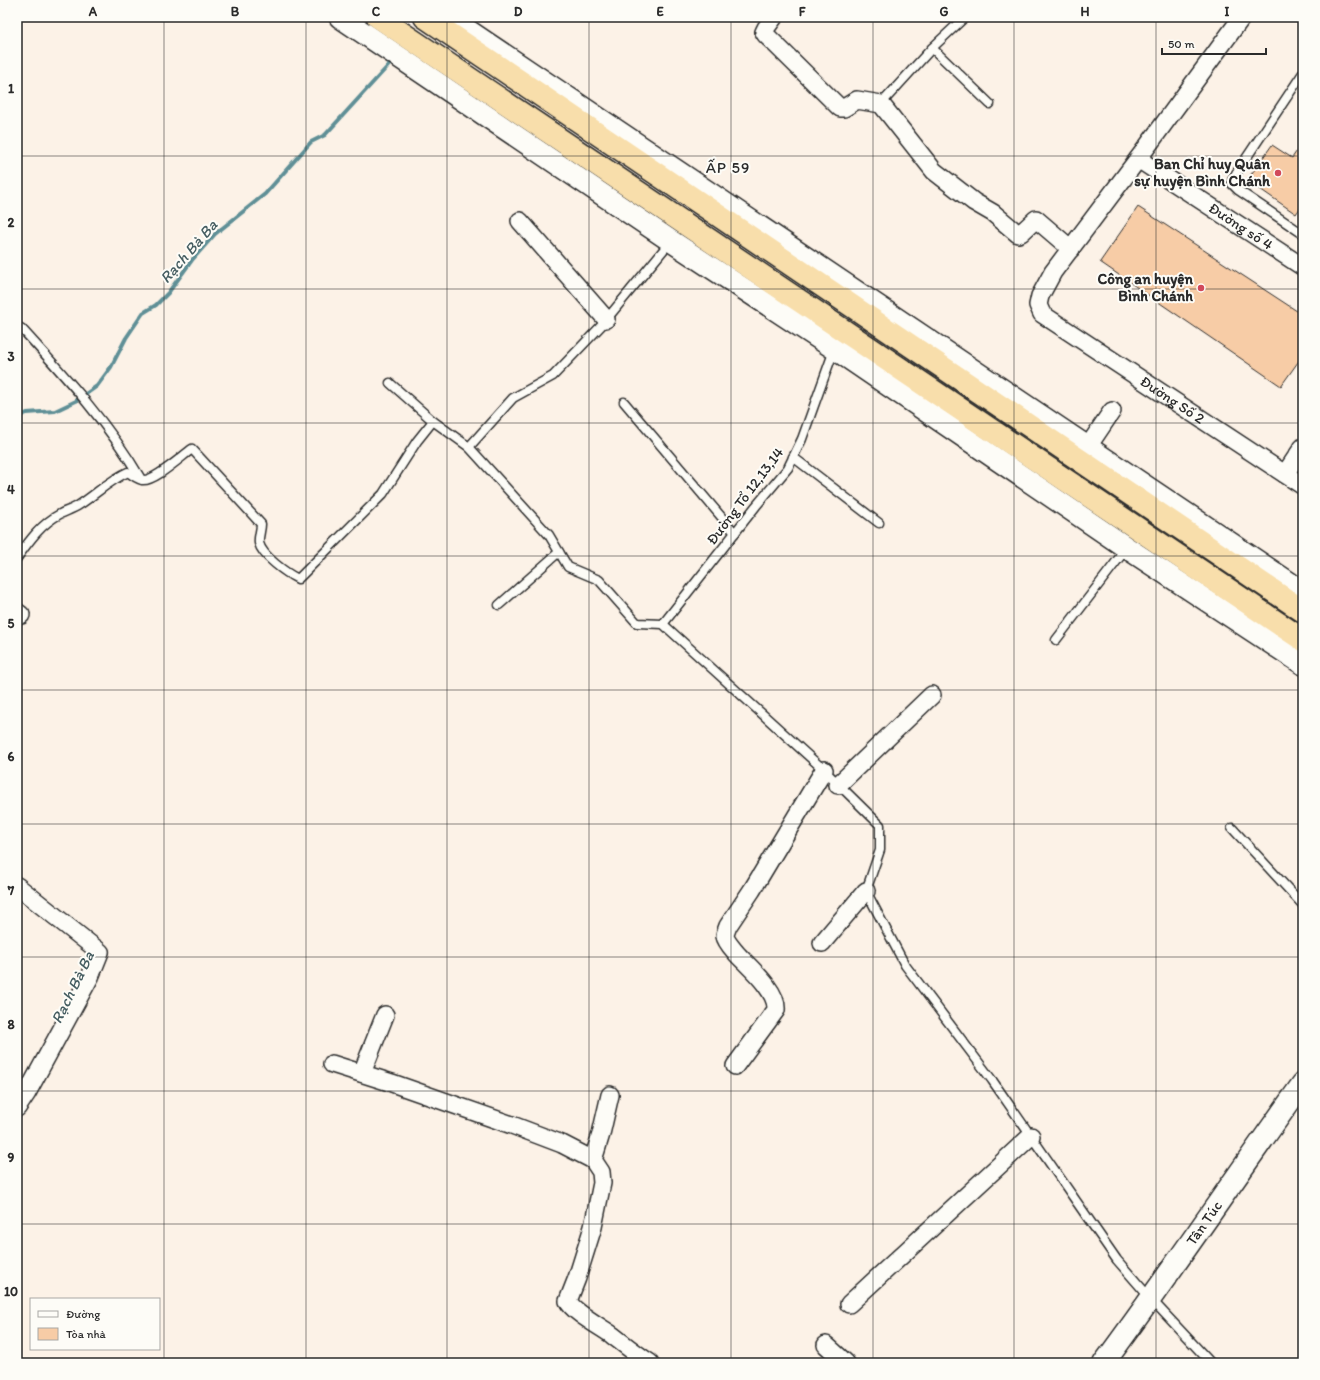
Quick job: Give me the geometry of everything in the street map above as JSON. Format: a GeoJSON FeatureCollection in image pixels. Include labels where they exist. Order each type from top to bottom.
{"type":"FeatureCollection","features":[{"type":"Feature","properties":{"kind":"highway"},"geometry":{"type":"LineString","coordinates":[[378,17],[1303,640]]}},
{"type":"Feature","properties":{"kind":"highway"},"geometry":{"type":"LineString","coordinates":[[425,17],[1303,611]]}},
{"type":"Feature","properties":{"kind":"street"},"geometry":{"type":"LineString","coordinates":[[340,17],[671,241],[835,349],[1127,548],[1303,664]]}},
{"type":"Feature","properties":{"kind":"street"},"geometry":{"type":"LineString","coordinates":[[448,17],[1303,592]]}},
{"type":"Feature","properties":{"kind":"street"},"geometry":{"type":"LineString","coordinates":[[774,17],[764,32],[766,35],[840,108],[844,108],[857,100],[881,104],[934,171],[974,202],[993,213],[1018,234],[1036,219],[1071,249],[1242,17]]}},
{"type":"Feature","properties":{"kind":"street","name":"Đường số 4"},"geometry":{"type":"LineString","coordinates":[[1138,159],[1303,267]]}},
{"type":"Feature","properties":{"kind":"street"},"geometry":{"type":"LineString","coordinates":[[520,221],[606,319]]}},
{"type":"Feature","properties":{"kind":"street","name":"Đường Số 2"},"geometry":{"type":"LineString","coordinates":[[1071,249],[1053,272],[1040,296],[1038,305],[1042,314],[1303,486]]}},
{"type":"Feature","properties":{"kind":"street"},"geometry":{"type":"LineString","coordinates":[[1087,448],[1112,411]]}},
{"type":"Feature","properties":{"kind":"street"},"geometry":{"type":"LineString","coordinates":[[1285,474],[1303,447]]}},
{"type":"Feature","properties":{"kind":"street"},"geometry":{"type":"LineString","coordinates":[[838,784],[932,695]]}},
{"type":"Feature","properties":{"kind":"street"},"geometry":{"type":"LineString","coordinates":[[734,1066],[776,1010],[776,1005],[770,991],[731,947],[725,937],[726,932],[728,926],[752,890],[824,770]]}},
{"type":"Feature","properties":{"kind":"street"},"geometry":{"type":"LineString","coordinates":[[17,886],[100,952],[90,977],[27,1093],[17,1108]]}},
{"type":"Feature","properties":{"kind":"street"},"geometry":{"type":"LineString","coordinates":[[822,943],[866,891]]}},
{"type":"Feature","properties":{"kind":"street"},"geometry":{"type":"LineString","coordinates":[[362,1073],[385,1015]]}},
{"type":"Feature","properties":{"kind":"street"},"geometry":{"type":"LineString","coordinates":[[332,1064],[534,1133],[594,1160],[602,1172],[602,1183],[593,1228],[568,1301],[574,1309],[612,1335],[631,1351],[650,1363]]}},
{"type":"Feature","properties":{"kind":"street","name":"Tân Túc"},"geometry":{"type":"LineString","coordinates":[[1104,1363],[1151,1299],[1303,1083]]}},
{"type":"Feature","properties":{"kind":"street"},"geometry":{"type":"LineString","coordinates":[[594,1160],[610,1095]]}},
{"type":"Feature","properties":{"kind":"street"},"geometry":{"type":"LineString","coordinates":[[848,1304],[1031,1136]]}},
{"type":"Feature","properties":{"kind":"street"},"geometry":{"type":"LineString","coordinates":[[826,1345],[846,1363]]}},
{"type":"Feature","properties":{"kind":"lane"},"geometry":{"type":"LineString","coordinates":[[881,104],[932,48],[965,17]]}},
{"type":"Feature","properties":{"kind":"lane"},"geometry":{"type":"LineString","coordinates":[[932,48],[990,104]]}},
{"type":"Feature","properties":{"kind":"lane"},"geometry":{"type":"LineString","coordinates":[[1303,73],[1233,178],[1232,184],[1238,190],[1303,234]]}},
{"type":"Feature","properties":{"kind":"lane"},"geometry":{"type":"LineString","coordinates":[[469,447],[513,398],[553,376],[606,319],[671,241]]}},
{"type":"Feature","properties":{"kind":"lane"},"geometry":{"type":"LineString","coordinates":[[17,326],[22,329],[64,375],[127,455],[141,480]]}},
{"type":"Feature","properties":{"kind":"lane","name":"Đường Tổ 12,13,14"},"geometry":{"type":"LineString","coordinates":[[663,624],[735,532],[788,468],[802,439],[835,349]]}},
{"type":"Feature","properties":{"kind":"lane"},"geometry":{"type":"LineString","coordinates":[[390,383],[433,421],[469,447],[549,535],[568,567],[599,580],[638,623],[663,624],[824,770],[880,825],[880,850],[866,891],[905,965],[992,1080],[1117,1260],[1211,1363]]}},
{"type":"Feature","properties":{"kind":"lane"},"geometry":{"type":"LineString","coordinates":[[624,402],[735,532]]}},
{"type":"Feature","properties":{"kind":"lane"},"geometry":{"type":"LineString","coordinates":[[17,558],[29,541],[46,523],[59,514],[78,506],[117,477],[128,472],[141,480],[148,480],[158,475],[192,449],[261,524],[261,531],[258,538],[259,545],[272,562],[288,575],[298,579],[383,494],[417,441],[433,421]]}},
{"type":"Feature","properties":{"kind":"lane"},"geometry":{"type":"LineString","coordinates":[[793,457],[880,523]]}},
{"type":"Feature","properties":{"kind":"lane"},"geometry":{"type":"LineString","coordinates":[[1056,640],[1127,548]]}},
{"type":"Feature","properties":{"kind":"lane"},"geometry":{"type":"LineString","coordinates":[[499,605],[559,552]]}},
{"type":"Feature","properties":{"kind":"lane"},"geometry":{"type":"LineString","coordinates":[[1232,828],[1303,905]]}},
{"type":"Feature","properties":{"kind":"building","name":"Ban Chỉ huy Quân sự huyện Bình Chánh"},"geometry":{"type":"Polygon","coordinates":[[[1303,142],[1303,204],[1296,214],[1247,180],[1272,145],[1292,158],[1303,142]]]}},
{"type":"Feature","properties":{"kind":"building","name":"Công an huyện Bình Chánh"},"geometry":{"type":"Polygon","coordinates":[[[1138,207],[1303,315],[1303,355],[1281,386],[1100,262],[1138,207]]]}},
{"type":"Feature","properties":{"kind":"waterway","name":"Rạch Bà Ba"},"geometry":{"type":"LineString","coordinates":[[17,417],[27,413],[55,411],[76,401],[97,386],[111,367],[126,338],[143,313],[156,305],[168,293],[192,260],[215,234],[265,194],[311,142],[325,135],[389,65]]}},
{"type":"Feature","properties":{"kind":"place","name":"Ban Chỉ huy Quân sự huyện Bình Chánh"},"geometry":{"type":"Point","coordinates":[1278,173]}},
{"type":"Feature","properties":{"kind":"place","name":"Công an huyện Bình Chánh"},"geometry":{"type":"Point","coordinates":[1201,288]}},
{"type":"Feature","properties":{"kind":"district","name":"ẤP 59"},"geometry":{"type":"Point","coordinates":[728,167]}}]}
